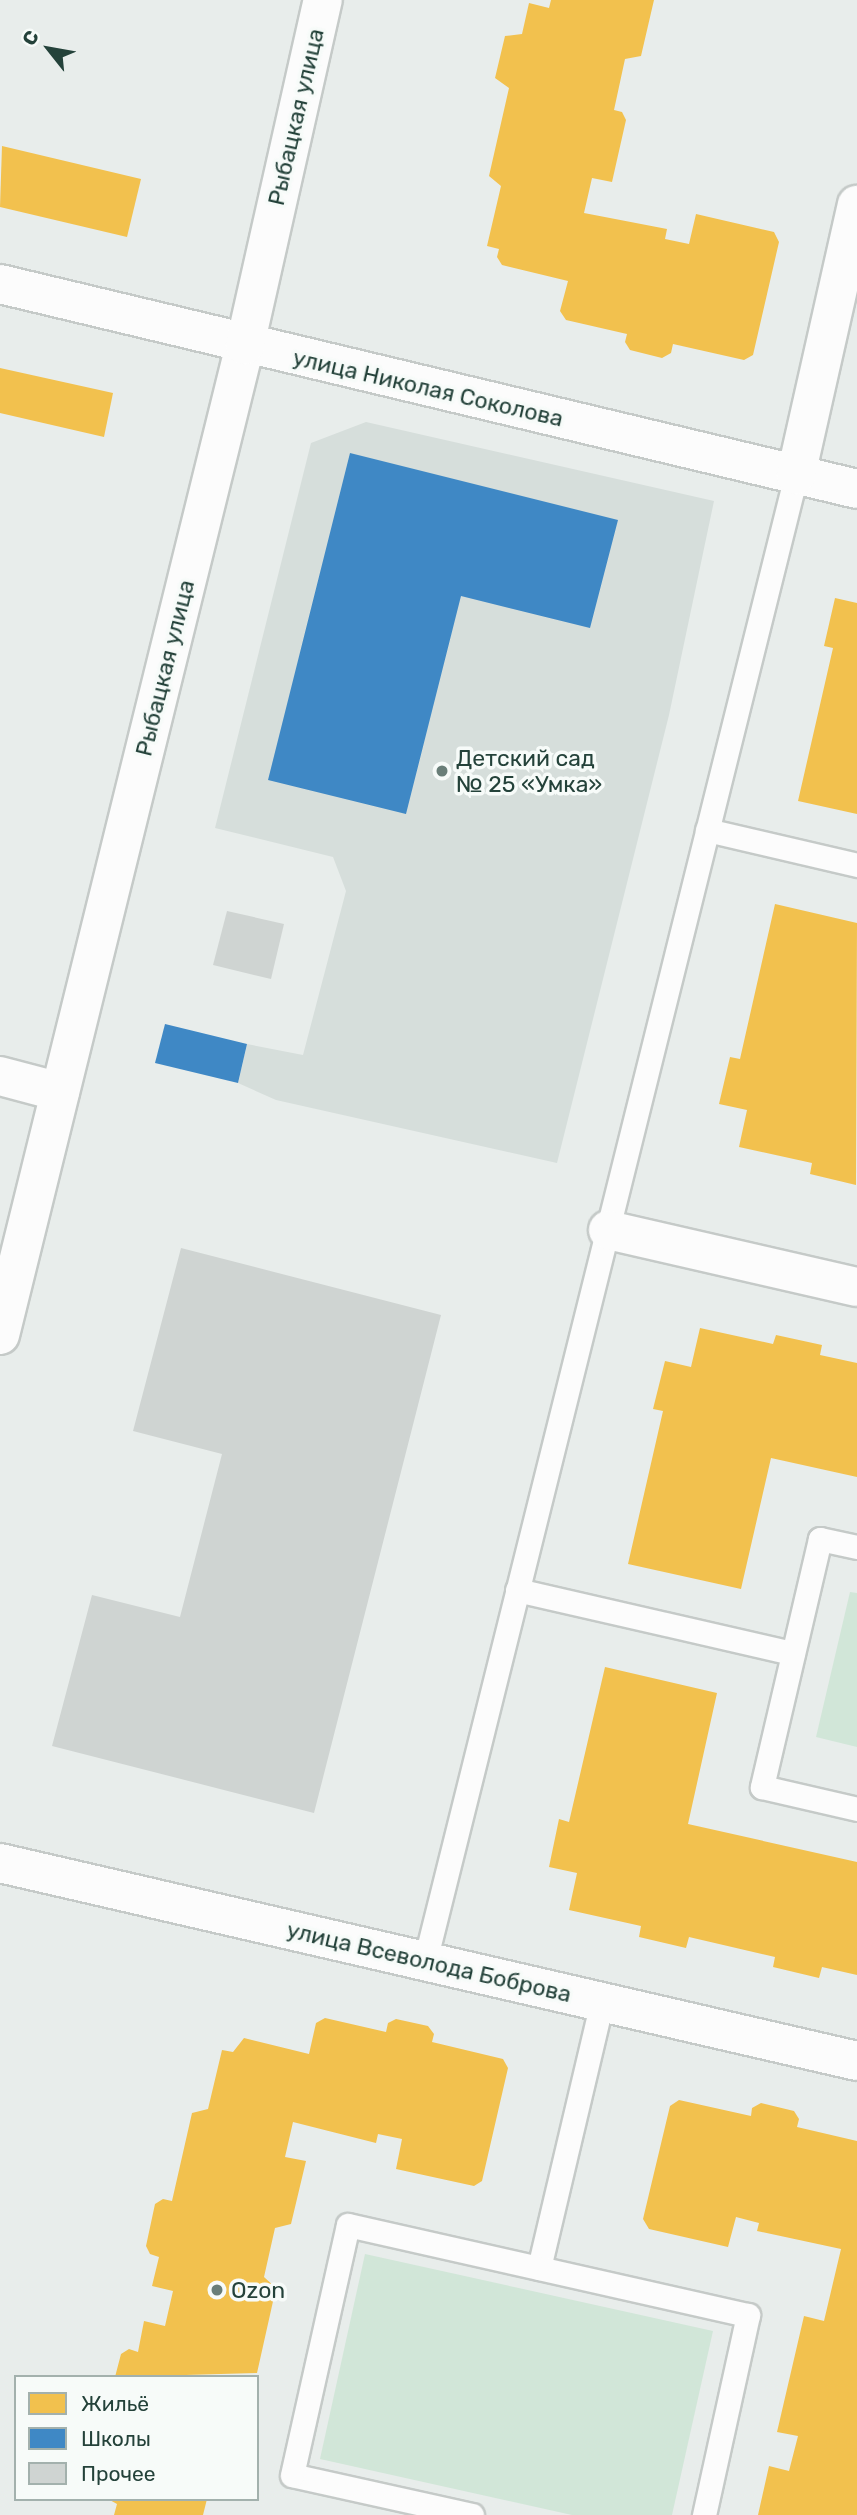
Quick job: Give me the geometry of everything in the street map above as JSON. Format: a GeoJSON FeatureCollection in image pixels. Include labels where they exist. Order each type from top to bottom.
{"type":"FeatureCollection","features":[{"type":"Feature","properties":{"kind":"street","name":"Рыбацкая улица"},"geometry":{"type":"LineString","coordinates":[[0,1335],[245,345],[323,0]]}},
{"type":"Feature","properties":{"kind":"street"},"geometry":{"type":"LineString","coordinates":[[796,475],[857,205]]}},
{"type":"Feature","properties":{"kind":"street","name":"улица Николая Соколова"},"geometry":{"type":"LineString","coordinates":[[0,284],[245,345],[857,489]]}},
{"type":"Feature","properties":{"kind":"street"},"geometry":{"type":"LineString","coordinates":[[0,1076],[60,1092]]}},
{"type":"Feature","properties":{"kind":"street"},"geometry":{"type":"LineString","coordinates":[[608,1230],[857,1287]]}},
{"type":"Feature","properties":{"kind":"street","name":"улица Всеволода Боброва"},"geometry":{"type":"LineString","coordinates":[[0,1863],[857,2061]]}},
{"type":"Feature","properties":{"kind":"lane"},"geometry":{"type":"LineString","coordinates":[[425,1961],[796,475]]}},
{"type":"Feature","properties":{"kind":"lane"},"geometry":{"type":"LineString","coordinates":[[707,830],[857,864]]}},
{"type":"Feature","properties":{"kind":"lane"},"geometry":{"type":"LineString","coordinates":[[857,1547],[820,1539],[762,1787],[857,1809]]}},
{"type":"Feature","properties":{"kind":"lane"},"geometry":{"type":"LineString","coordinates":[[517,1590],[793,1653]]}},
{"type":"Feature","properties":{"kind":"lane"},"geometry":{"type":"LineString","coordinates":[[539,2268],[602,2002]]}},
{"type":"Feature","properties":{"kind":"lane"},"geometry":{"type":"LineString","coordinates":[[472,2515],[292,2475],[348,2225],[748,2315],[704,2515]]}},
{"type":"Feature","properties":{"kind":"shaded area","name":"Детский сад № 25 «Умка»"},"geometry":{"type":"Polygon","coordinates":[[[366,422],[714,501],[669,715],[557,1163],[276,1100],[238,1083],[247,1044],[303,1055],[346,891],[333,857],[215,828],[311,443],[366,422]]]}},
{"type":"Feature","properties":{"kind":"green space"},"geometry":{"type":"Polygon","coordinates":[[[850,1592],[857,1593],[857,1747],[816,1737],[850,1592]]]}},
{"type":"Feature","properties":{"kind":"green space"},"geometry":{"type":"Polygon","coordinates":[[[365,2254],[713,2331],[672,2515],[572,2515],[320,2459],[365,2254]]]}},
{"type":"Feature","properties":{"kind":"building: Жильё"},"geometry":{"type":"Polygon","coordinates":[[[551,0],[654,0],[641,56],[625,59],[614,110],[622,112],[626,120],[612,182],[592,178],[584,213],[667,229],[665,239],[689,244],[696,214],[774,232],[779,242],[753,355],[744,360],[673,344],[671,353],[662,358],[630,350],[625,342],[627,334],[566,320],[560,311],[568,281],[502,265],[497,257],[499,249],[487,246],[501,186],[489,176],[509,88],[495,78],[505,36],[522,34],[529,3],[549,8],[551,0]]]}},
{"type":"Feature","properties":{"kind":"building: Жильё"},"geometry":{"type":"Polygon","coordinates":[[[2,146],[141,179],[127,237],[0,207],[2,146]]]}},
{"type":"Feature","properties":{"kind":"building: Жильё"},"geometry":{"type":"Polygon","coordinates":[[[0,368],[113,393],[104,437],[0,413],[0,368]]]}},
{"type":"Feature","properties":{"kind":"building: Жильё"},"geometry":{"type":"Polygon","coordinates":[[[835,598],[857,603],[857,814],[798,801],[833,648],[824,646],[835,598]]]}},
{"type":"Feature","properties":{"kind":"building: Жильё"},"geometry":{"type":"Polygon","coordinates":[[[775,904],[857,923],[856,1185],[810,1174],[812,1163],[739,1147],[747,1110],[719,1104],[730,1057],[740,1059],[775,904]]]}},
{"type":"Feature","properties":{"kind":"building: Жильё"},"geometry":{"type":"Polygon","coordinates":[[[700,1328],[773,1344],[776,1335],[822,1345],[820,1355],[857,1363],[857,1477],[771,1458],[741,1589],[628,1564],[663,1411],[653,1409],[665,1361],[691,1367],[700,1328]]]}},
{"type":"Feature","properties":{"kind":"building: Жильё"},"geometry":{"type":"Polygon","coordinates":[[[605,1667],[717,1693],[688,1824],[857,1862],[857,1975],[822,1967],[819,1978],[773,1967],[775,1957],[689,1937],[686,1948],[639,1937],[641,1926],[569,1910],[577,1873],[549,1867],[559,1819],[569,1822],[605,1667]]]}},
{"type":"Feature","properties":{"kind":"building: Жильё"},"geometry":{"type":"Polygon","coordinates":[[[325,2018],[386,2032],[388,2023],[396,2019],[428,2026],[434,2034],[432,2042],[503,2059],[508,2068],[482,2181],[474,2186],[396,2169],[402,2139],[378,2134],[376,2143],[293,2122],[285,2157],[306,2161],[291,2224],[275,2228],[264,2277],[276,2288],[257,2373],[116,2375],[121,2354],[129,2349],[138,2352],[144,2321],[165,2326],[173,2291],[152,2286],[159,2257],[150,2254],[146,2246],[155,2204],[163,2199],[172,2201],[192,2113],[208,2109],[222,2050],[233,2052],[244,2038],[309,2054],[316,2023],[325,2018]]]}},
{"type":"Feature","properties":{"kind":"building: Жильё"},"geometry":{"type":"Polygon","coordinates":[[[679,2100],[751,2116],[752,2108],[761,2103],[794,2111],[799,2119],[797,2127],[857,2141],[857,2515],[758,2515],[769,2466],[789,2471],[798,2436],[777,2432],[804,2316],[824,2321],[841,2249],[757,2231],[759,2223],[736,2217],[728,2247],[649,2229],[643,2219],[670,2106],[679,2100]]]}},
{"type":"Feature","properties":{"kind":"building: Жильё"},"geometry":{"type":"Polygon","coordinates":[[[112,2501],[206,2501],[203,2515],[114,2515],[117,2504],[112,2501]]]}},
{"type":"Feature","properties":{"kind":"building: Школы"},"geometry":{"type":"Polygon","coordinates":[[[350,453],[618,520],[590,628],[461,596],[406,814],[268,780],[350,453]]]}},
{"type":"Feature","properties":{"kind":"building: Школы"},"geometry":{"type":"Polygon","coordinates":[[[165,1024],[247,1044],[238,1083],[155,1063],[165,1024]]]}},
{"type":"Feature","properties":{"kind":"building: Прочее"},"geometry":{"type":"Polygon","coordinates":[[[227,911],[284,924],[271,979],[213,965],[227,911]]]}},
{"type":"Feature","properties":{"kind":"building: Прочее"},"geometry":{"type":"Polygon","coordinates":[[[181,1248],[441,1315],[314,1813],[52,1746],[92,1595],[180,1617],[222,1454],[133,1431],[181,1248]]]}},
{"type":"Feature","properties":{"kind":"place","name":"Детский сад № 25 «Умка»"},"geometry":{"type":"Point","coordinates":[442,771]}},
{"type":"Feature","properties":{"kind":"place","name":"Ozon"},"geometry":{"type":"Point","coordinates":[217,2290]}}]}
